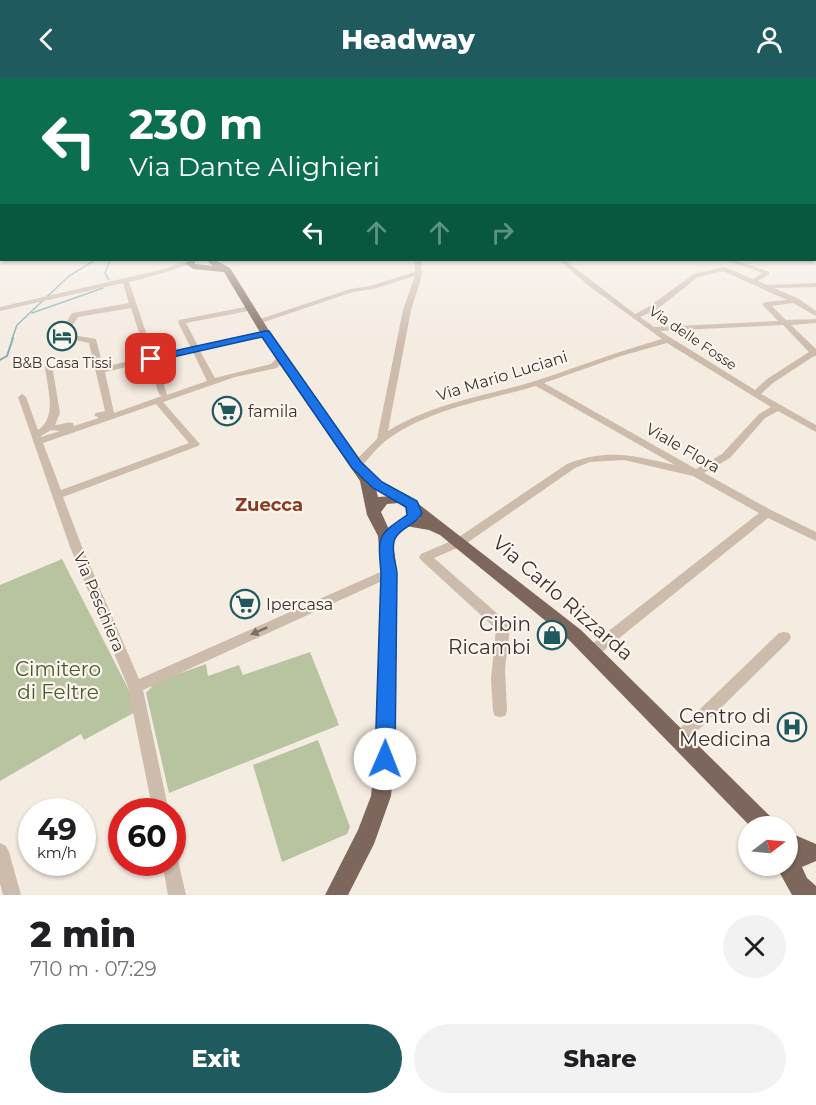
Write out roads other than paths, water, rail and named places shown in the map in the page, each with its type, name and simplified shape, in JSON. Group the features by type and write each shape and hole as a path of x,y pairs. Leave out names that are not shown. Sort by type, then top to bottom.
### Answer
{"main road":[{"path":"228,271 265,334 272,365 291,373 370,486 376,515 386,544 389,573 385,759 381,796 366,836 336,895"},
{"name":"Via Carlo Rizzarda","path":"357,465 378,485 411,505 456,539 575,635 679,739 752,816"},
{"path":"376,515 378,503 389,498 411,505 412,518 390,534 386,544"},
{"path":"376,515 387,524 403,523"},
{"name":"Via Carlo Rizzarda","path":"403,523 432,525 456,539"},
{"path":"798,848 812,854"},
{"path":"796,882 792,861 796,856 812,854"}],"street":[{"path":"0,309 165,271"},
{"name":"Via delle Fosse","path":"575,271 603,295 668,340 755,395 816,429"},
{"path":"636,316 652,308 696,275 708,271"},
{"path":"731,271 796,301 816,314"},
{"path":"754,281 767,273 762,271"},
{"path":"258,321 352,290 371,288 420,272"},
{"path":"382,440 407,310 420,272"},
{"path":"59,495 195,444 160,397 151,359 125,280"},
{"path":"764,285 816,285"},
{"path":"755,395 770,381 815,353 766,304 796,301"},
{"path":"50,426 61,428 110,412 93,341 62,335 75,315 133,305"},
{"path":"212,382 183,321 250,308"},
{"path":"190,314 215,315"},
{"path":"653,329 816,321"},
{"path":"100,370 265,334"},
{"name":"Via Mario Luciani","path":"357,465 382,440 429,414 470,400 537,383 639,347 668,340"},
{"path":"35,436 272,365 291,373"},
{"path":"35,436 50,426 55,413 49,367"},
{"name":"Viale Flora","path":"537,383 767,513 816,537"},
{"name":"Via Peschiera","path":"22,397 76,547 135,687 158,798"},
{"path":"500,711 497,665 503,627 425,557 571,466 589,459 624,457 696,473 726,456 762,416 777,408"},
{"path":"592,652 767,513"},
{"path":"135,687 389,573"},
{"path":"679,739 784,637"},
{"path":"0,852 12,895"},
{"path":"174,876 177,895"}],"waterway":[{"path":"12,339 17,325 77,271"},
{"path":"106,271 109,280"},
{"path":"32,313 103,288"},
{"path":"0,360 7,356 13,338"}],"place":[{"name":"B&B Casa Tissi","path":"62,336"},
{"name":"famila","path":"227,411"},
{"name":"Ipercasa","path":"245,604"},
{"name":"Cibin Ricambi","path":"552,635"},
{"name":"Centro di Medicina","path":"792,727"}],"district":[{"name":"Zuecca","path":"269,505"}],"park label":[{"name":"Cimitero di Feltre","path":"58,680"}]}
